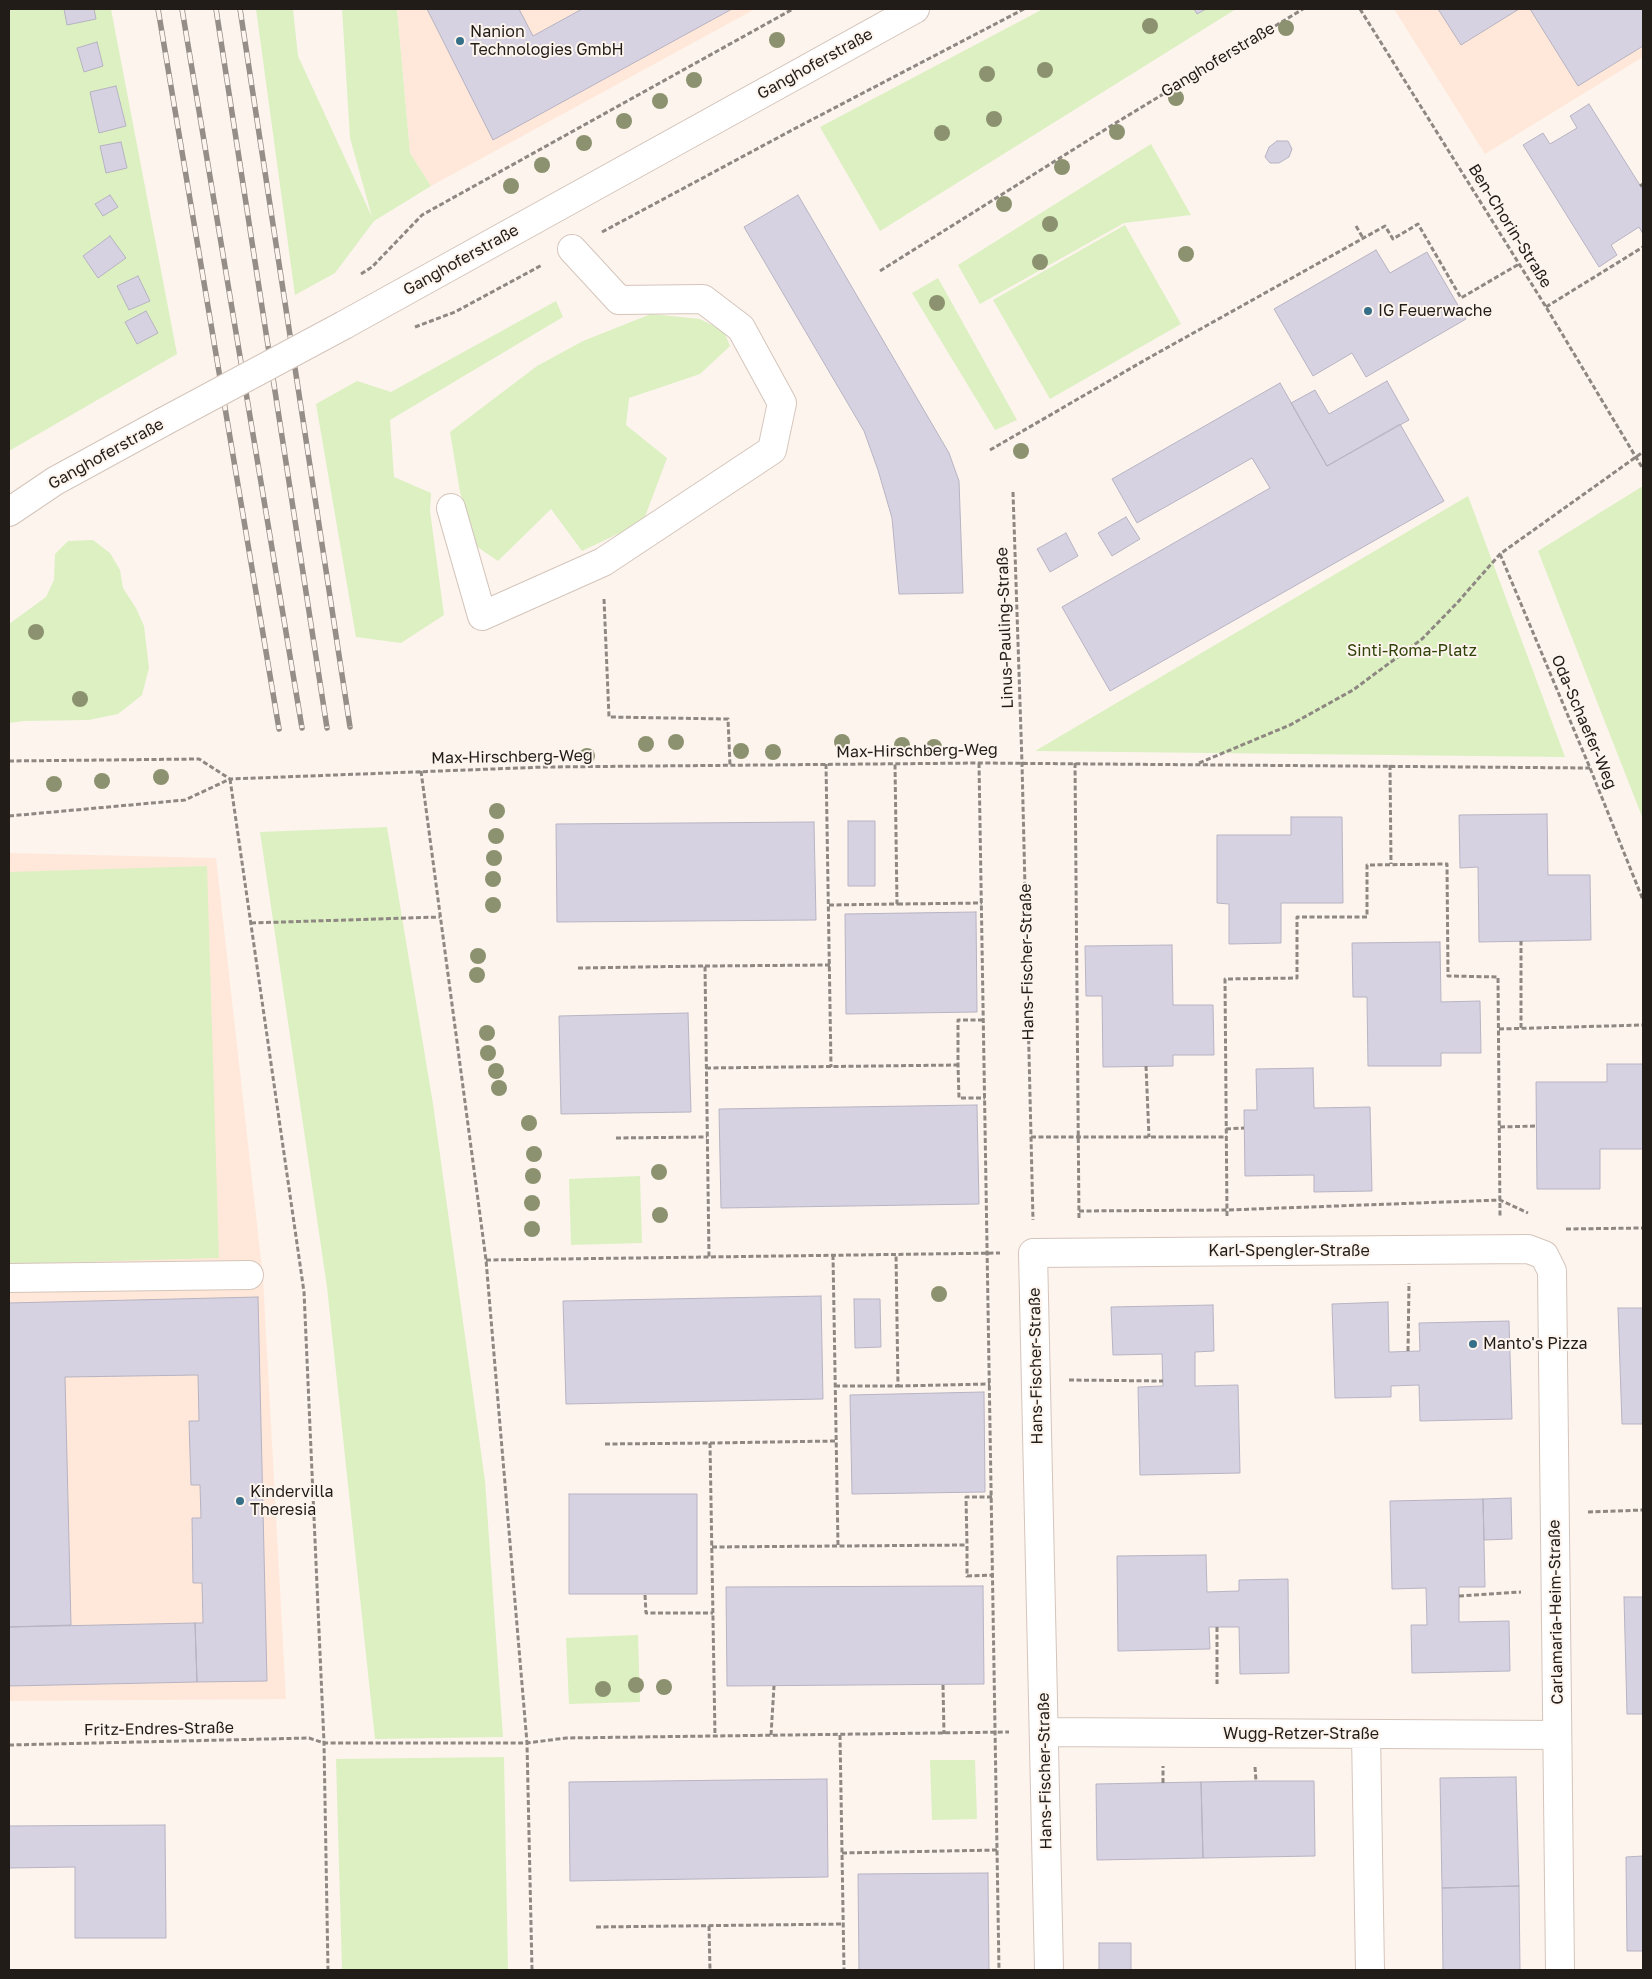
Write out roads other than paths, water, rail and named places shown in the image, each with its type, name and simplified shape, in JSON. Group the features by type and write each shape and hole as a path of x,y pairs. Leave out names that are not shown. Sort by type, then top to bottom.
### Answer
{"street":[{"name":"Ganghoferstraße","path":"9,512 54,481 344,325 915,9"},
{"path":"451,508 482,616 603,562 772,450 782,403 741,328 703,299 619,300 572,249"},
{"name":"Karl-Spengler-Straße","path":"1033,1253 1528,1249 1544,1255"},
{"name":"Hans-Fischer-Straße","path":"1033,1253 1049,1970"},
{"name":"Carlamaria-Heim-Straße","path":"1544,1255 1552,1271 1560,1970"},
{"path":"9,1278 249,1275"},
{"name":"Wugg-Retzer-Straße","path":"1044,1732 1557,1735"},
{"path":"1366,1734 1370,1970"}],"railway":[{"path":"158,9 279,729"},
{"path":"182,9 302,728"},
{"path":"216,9 327,728"},
{"path":"240,9 350,727"}],"place":[{"name":"Nanion Technologies GmbH","path":"460,41"},
{"name":"IG Feuerwache","path":"1368,311"},
{"name":"Manto's Pizza","path":"1473,1344"},
{"name":"Kindervilla Theresia","path":"240,1501"}],"park label":[{"name":"Sinti-Roma-Platz","path":"1412,651"}]}
